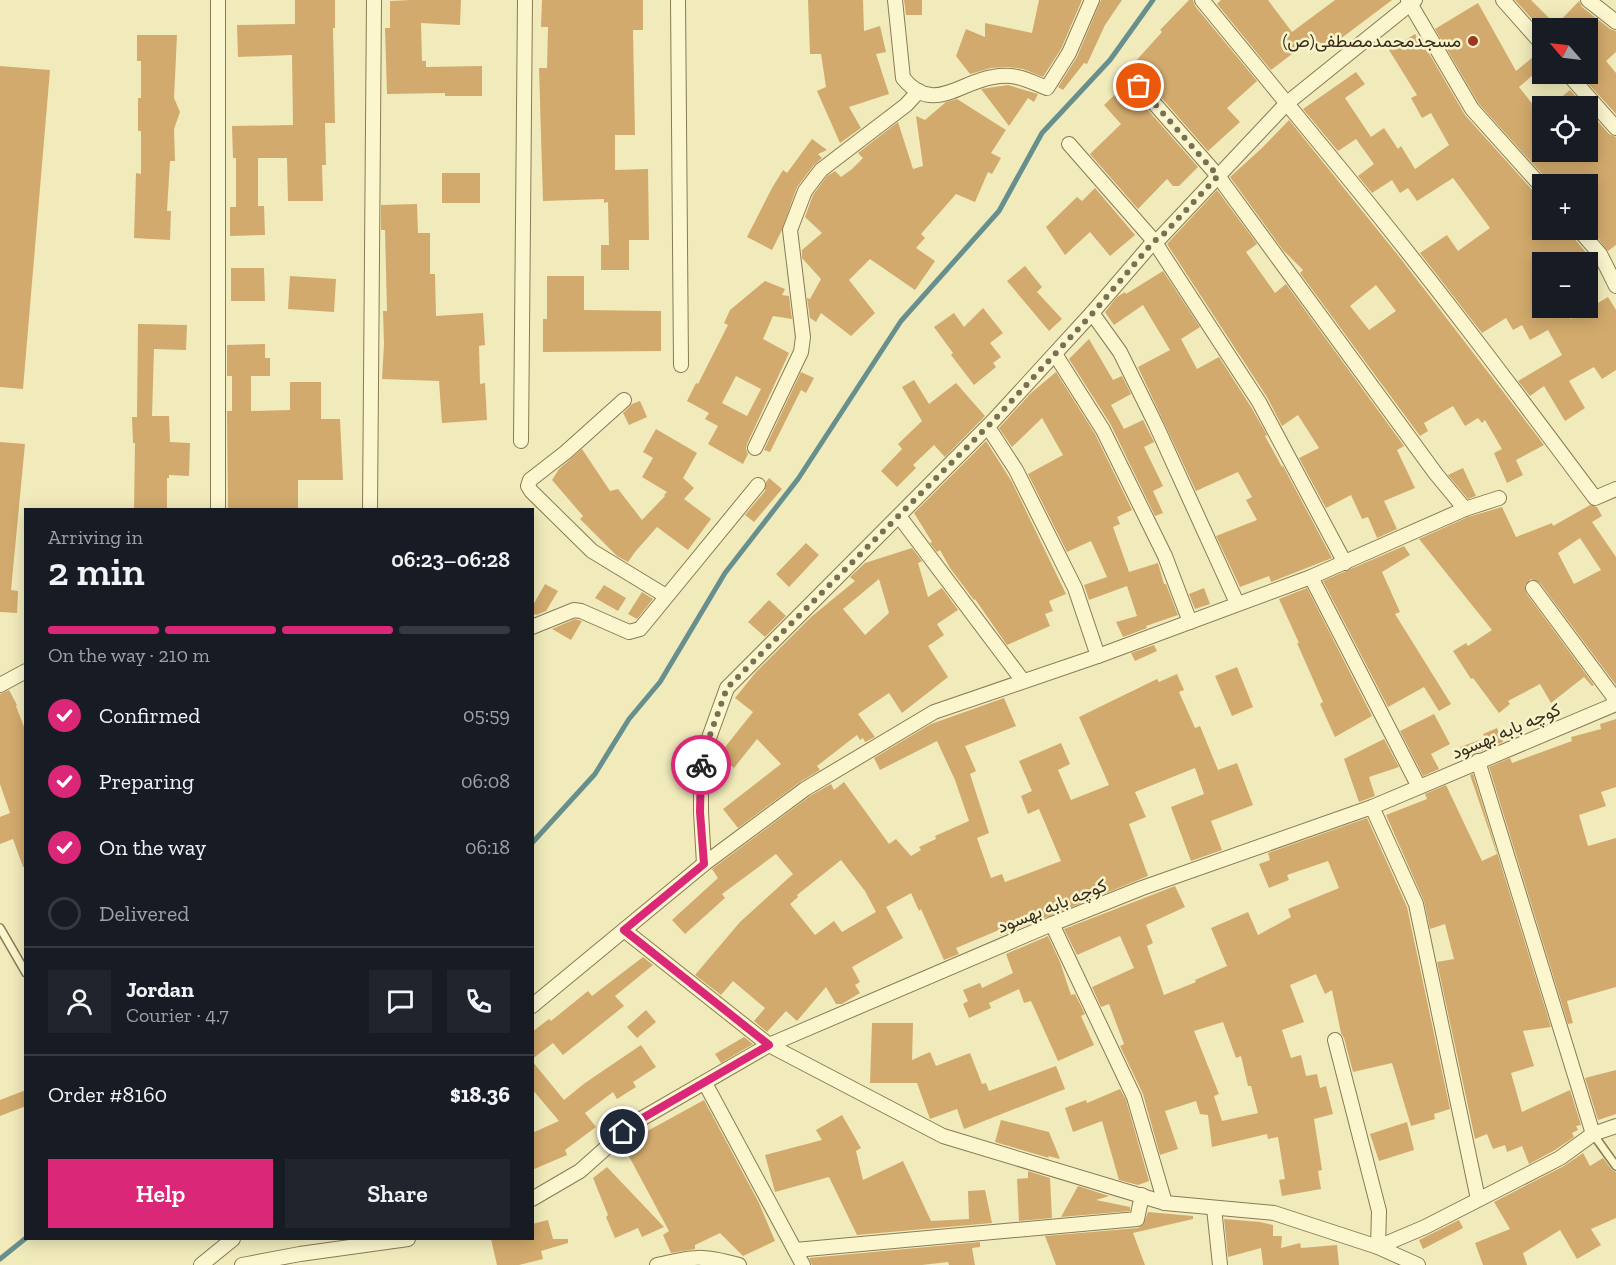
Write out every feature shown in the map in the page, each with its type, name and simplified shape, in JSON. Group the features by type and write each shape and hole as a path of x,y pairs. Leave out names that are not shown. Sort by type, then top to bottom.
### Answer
{"street":[{"path":"218,0 218,508"},
{"path":"370,508 374,0"},
{"path":"521,441 525,0"},
{"path":"678,0 681,365"},
{"path":"895,0 903,78 911,87 919,91 941,96 992,77 1023,76 1047,88 1069,53 1092,0"},
{"path":"1202,0 1344,172 1500,369 1595,498 1616,489"},
{"path":"1503,0 1532,33"},
{"path":"1588,0 1616,22"},
{"path":"704,864 700,812 701,760 727,688 988,426 1092,314 1154,241 1160,238 1286,104 1411,1 1472,109 1532,176"},
{"path":"1577,84 1616,128"},
{"path":"1139,86 1218,176 1464,509"},
{"path":"754,448 801,352 803,337 790,230 805,191 821,170 906,105 919,91"},
{"path":"1069,144 1154,241 1259,402 1345,563"},
{"path":"1588,240 1600,254 1616,286"},
{"path":"1092,314 1120,352 1238,603"},
{"path":"1054,354 1103,430 1165,556 1190,622"},
{"path":"624,400 566,452 530,480 528,486 592,551 666,596"},
{"path":"988,426 1016,470 1075,588 1098,656"},
{"path":"534,626 574,610 628,632 634,632 645,625 666,596 758,485"},
{"path":"534,1004 704,864 805,789 934,712 1098,656 1311,577 1464,509 1499,498"},
{"path":"899,516 1023,681"},
{"path":"1311,577 1419,787"},
{"path":"1533,588 1616,702"},
{"path":"0,685 24,677"},
{"name":"کوچه بابه بهسود","path":"534,1198 580,1171 634,1123 769,1045 1052,924 1142,888 1371,807 1616,702"},
{"path":"1478,761 1593,1134"},
{"path":"1371,807 1416,904 1479,1199"},
{"path":"1052,924 1134,1097 1165,1203"},
{"path":"624,930 769,1045 943,1136 1165,1203 1274,1213 1378,1247 1418,1265"},
{"path":"1335,1040 1378,1211 1378,1247"},
{"path":"705,1083 803,1265"},
{"path":"1378,1247 1425,1227 1560,1158 1593,1134 1616,1126"},
{"path":"795,1250 1137,1219 1142,1195"},
{"path":"1214,1208 1220,1265"},
{"path":"201,1265 231,1240"},
{"path":"252,1264 300,1254 401,1240"},
{"path":"657,1265 693,1256 713,1258 738,1265"}],"lane":[{"path":"0,928 24,970"},
{"path":"1593,1134 1616,1166"}],"building":[{"path":"295,0 335,0 335,28 333,28 335,123 325,123 326,165 322,165 323,201 288,201 287,158 258,158 258,206 264,206 265,235 230,236 230,207 236,207 236,158 233,158 232,126 293,125 292,55 238,57 237,25 295,24"},
{"path":"461,0 460,25 421,23 422,61 426,61 426,67 482,66 482,96 445,96 445,93 387,94 385,28 390,28 390,1"},
{"path":"542,0 643,0 643,30 633,30 635,135 615,135 615,170 648,169 649,240 629,240 629,270 601,270 601,245 609,245 608,202 604,203 604,199 543,201 539,68 547,68 548,27 541,27"},
{"path":"808,0 863,0 864,31 880,26 886,52 876,54 889,94 849,107 861,128 840,143 817,91 826,87 821,54 810,54"},
{"path":"904,0 922,0 922,15 906,15"},
{"path":"1039,0 1082,0 1061,49 1043,77 1023,69 1008,67 991,68 970,74 956,56 966,29 985,37 985,23 1032,33"},
{"path":"1101,0 1122,0 1105,25 1087,64 1084,63 1063,90 1058,87 1077,57"},
{"path":"1189,0 1193,0 1195,6 1257,81 1227,108 1240,122 1208,151 1146,80 1138,77 1133,80 1130,87 1132,92 1198,167 1179,186 1173,186 1167,179 1138,209 1090,154 1121,124 1104,105 1141,70 1134,63 1162,32 1160,30"},
{"path":"1221,0 1268,0 1292,32 1335,0 1392,0 1323,52 1313,38 1271,70 1217,4"},
{"path":"1515,0 1531,0 1549,18 1532,19"},
{"path":"1579,1 1582,7 1596,18 1563,18"},
{"path":"1478,3 1516,71 1532,58 1532,76 1519,87 1532,103 1532,162 1598,162 1598,122 1609,134 1616,137 1616,245 1608,251 1598,239 1598,174 1542,174 1479,104 1435,29"},
{"path":"1598,20 1616,31 1616,52 1606,61 1616,73 1616,114 1589,84 1598,84"},
{"path":"1415,34 1418,39 1420,38 1465,115 1532,190 1532,240 1575,240 1586,252 1532,252 1532,318 1598,318 1598,303 1608,297 1616,310 1616,370 1602,379 1594,367 1569,381 1585,408 1565,421 1544,386 1530,396 1518,381 1562,355 1548,330 1530,340 1522,325 1513,330 1506,318 1482,333 1420,253 1447,235 1458,251 1490,228 1453,178 1417,201 1408,188 1400,193 1392,180 1372,193 1358,176 1374,164 1356,139 1338,151 1303,109 1356,72 1365,84 1345,98 1371,137 1384,128 1398,149 1401,146 1415,169 1449,145 1431,113 1422,118 1411,98 1417,95 1389,50"},
{"path":"137,35 177,35 174,98 180,112 174,129 175,161 170,161 167,211 171,211 170,240 134,238 136,173 141,174 138,98 141,98 141,61 137,61"},
{"path":"0,66 50,70 23,389 0,387"},
{"path":"1008,85 1038,94 1034,102 1028,98 1009,126 981,89"},
{"path":"1570,90 1576,96 1562,96"},
{"path":"957,99 1006,130 991,153 1001,158 992,174 988,172 975,202 956,194 921,234 925,238 916,248 935,261 915,290 870,259 849,280 875,313 851,336 821,313 816,322 810,318 807,298 810,299 821,279 802,258 802,250 822,233 805,217 813,195 827,176 835,171 841,177 852,169 863,158 858,153 898,122 913,169 923,166 916,116 925,120 946,102"},
{"path":"1289,120 1401,259 1544,445 1516,460 1523,475 1507,483 1494,453 1502,449 1485,420 1482,423 1478,418 1465,426 1453,406 1424,423 1428,431 1420,436 1300,273 1303,270 1283,250 1230,177","holes":["1376,285 1396,311 1369,330 1350,306"]},
{"path":"812,139 827,150 818,154 822,158 797,187 772,250 747,237 783,170 787,173"},
{"path":"442,173 480,173 480,203 442,203"},
{"path":"1095,188 1135,235 1110,256 1090,232 1065,255 1046,227 1077,197 1082,201"},
{"path":"1217,190 1257,244 1246,252 1275,293 1286,284 1404,446 1397,450 1415,488 1384,501 1397,529 1377,538 1368,517 1362,519 1351,495 1326,508 1299,458 1319,448 1298,415 1282,426 1267,397 1167,244"},
{"path":"417,204 418,233 430,233 430,274 435,274 436,316 483,313 485,345 479,346 480,384 485,383 487,420 442,423 439,381 382,379 383,311 387,311 385,230 381,230 381,205"},
{"path":"1025,266 1042,287 1037,292 1062,319 1049,331 1007,281"},
{"path":"231,268 264,268 265,301 231,301"},
{"path":"1163,271 1200,327 1181,339 1197,369 1219,357 1267,435 1265,436 1332,558 1271,582 1269,576 1240,587 1216,536 1257,520 1246,500 1252,497 1238,472 1196,491 1138,367 1170,350 1143,305 1114,325 1105,312 1117,297 1125,292 1126,294"},
{"path":"290,276 336,279 334,312 288,309"},
{"path":"547,276 584,276 584,310 661,311 661,351 543,352 543,319 547,319"},
{"path":"765,281 785,289 782,295 789,296 792,319 773,316 763,339 789,353 747,444 748,454 743,464 708,444 718,426 705,419 709,413 687,401 728,325 724,323 730,310","holes":["736,376 761,389 747,416 722,403"]},
{"path":"983,308 1003,333 990,343 1001,357 993,363 996,367 974,385 951,355 953,353 934,327 954,313 964,327"},
{"path":"138,324 187,325 186,350 154,349 152,416 169,416 170,442 190,443 189,476 169,475 167,478 167,508 134,508 135,443 133,443 132,417 137,417"},
{"path":"1089,339 1113,380 1122,376 1131,394 1111,405 1124,429 1143,420 1154,442 1144,447 1163,486 1153,491 1163,513 1155,516 1111,425 1069,359"},
{"path":"265,344 265,358 270,358 270,376 251,376 251,411 290,410 290,382 321,382 321,419 340,419 343,480 298,480 298,508 228,508 227,411 232,411 232,376 227,376 227,345"},
{"path":"801,372 814,378 806,393 801,390 770,452 764,450"},
{"path":"1056,372 1095,434 1132,510 1117,517 1120,524 1113,527 1129,572 1158,563 1164,584 1166,584 1178,615 1123,637 1116,622 1137,616 1127,586 1089,600 1084,585 1107,577 1091,541 1067,552 1028,474 1063,455 1042,418 1012,447 999,428 1031,393"},
{"path":"914,380 929,404 956,383 985,416 945,457 934,445 913,465 916,468 897,487 881,471 902,449 898,444 922,421 902,387"},
{"path":"640,401 647,417 629,425 623,413 632,404"},
{"path":"656,429 697,453 683,478 694,488 684,499 711,519 688,550 657,527 628,562 617,556 580,519 583,516 552,480 559,469 582,449 610,491 618,489 642,520 667,492 642,477 653,458 643,452"},
{"path":"986,441 1012,482 1066,594 1049,601 1053,611 1045,614 1050,626 1007,645 950,568 940,550 937,552 930,543 932,542 914,513"},
{"path":"0,442 25,444 11,590 18,591 17,613 0,612"},
{"path":"1463,468 1476,496 1468,499 1448,475"},
{"path":"769,478 782,489 754,522 745,515 765,491"},
{"path":"1590,505 1597,507 1602,516 1592,522 1616,557 1616,685 1540,583 1531,579 1525,585 1526,593 1594,685 1592,686 1584,677 1551,703 1540,684 1508,701 1510,704 1499,713 1473,678 1471,679 1453,651 1466,643 1468,646 1492,630 1419,539 1468,517 1502,507 1516,537 1552,523 1553,526","holes":["1580,538 1601,570 1574,584 1558,553"]},
{"path":"806,543 819,555 789,587 776,574"},
{"path":"1404,546 1410,555 1382,572 1400,612 1395,614 1451,704 1439,711 1424,687 1388,707 1323,581"},
{"path":"912,548 922,561 918,563 928,597 942,588 958,610 937,624 944,635 928,646 948,677 902,713 889,693 858,714 875,737 865,742 857,735 817,766 820,770 738,828 723,809 781,764 757,739 734,768 718,756 753,712 735,698 756,672 811,617 855,581 850,577 865,563","holes":["879,579 889,613 865,635 843,609"]},
{"path":"545,584 558,591 546,611 534,614 534,603"},
{"path":"604,585 626,598 618,611 595,598"},
{"path":"1204,588 1210,604 1195,609 1189,594"},
{"path":"1307,588 1372,716 1335,737 1320,704 1323,702 1279,599"},
{"path":"642,592 653,599 637,619 628,614"},
{"path":"769,600 786,616 765,637 748,622"},
{"path":"575,619 582,621 571,640 552,629"},
{"path":"1154,645 1157,651 1135,661 1131,653"},
{"path":"1237,667 1253,707 1232,716 1215,676"},
{"path":"1177,674 1184,690 1179,692 1195,728 1200,726 1218,770 1237,763 1253,805 1211,821 1222,850 1191,861 1171,807 1204,794 1195,768 1135,792 1146,817 1129,824 1148,876 1000,936 999,930 956,948 959,954 944,960 921,909 919,911 911,893 886,907 903,938 852,967 860,982 855,985 860,993 842,1004 836,1004 826,987 797,1021 786,1011 767,1032 754,1021 765,1008 733,981 721,995 695,975 740,922 793,874 776,854 722,894 725,898 685,934 672,920 718,878 712,869 810,796 831,784 834,790 844,782 889,844 896,839 911,856 921,850 919,847 936,839 935,836 969,821 955,780 937,741 880,770 874,758 931,724 1004,698 1016,726 965,746 976,771 970,774 989,833 977,838 991,878 1002,874 1005,882 1061,861 1039,809 1028,814 1021,796 1032,791 1019,761 1061,743 1070,764 1058,770 1071,800 1109,785 1079,717 1157,679 1159,682","holes":["841,860 865,891 876,912 842,932 834,921 815,935 790,904 798,897 797,895"]},
{"path":"9,690 24,727 24,867 13,839 0,844 0,817 10,813 0,784 0,694"},
{"path":"1434,714 1450,744 1431,754 1439,769 1423,776 1400,731"},
{"path":"1616,719 1616,787 1601,792 1606,806 1579,815 1588,846 1616,838 1616,987 1567,1001 1573,1023 1568,1024 1489,767 1510,758 1512,763 1572,741 1571,737 1601,729 1600,724"},
{"path":"1497,728 1503,742 1464,758 1460,747 1485,738 1483,734"},
{"path":"1384,739 1399,767 1369,777 1375,796 1359,802 1344,759"},
{"path":"1473,774 1551,1027 1523,1031 1534,1066 1511,1073 1522,1112 1570,1090 1581,1125 1576,1126 1578,1130 1572,1133 1574,1137 1529,1164 1522,1146 1507,1152 1505,1145 1493,1149 1487,1134 1475,1139 1437,962 1454,959 1445,924 1430,929 1424,901 1386,815 1427,799 1425,794 1446,785 1482,861 1497,854 1470,775"},
{"path":"1367,818 1407,907 1450,1109 1434,1114 1435,1119 1411,1126 1392,1063 1353,1072 1341,1033 1332,990 1325,994 1316,974 1290,985 1304,1022 1282,1030 1291,1058 1301,1055 1306,1076 1317,1074 1320,1088 1326,1086 1333,1114 1314,1119 1322,1170 1318,1171 1321,1189 1282,1196 1279,1180 1285,1179 1278,1137 1268,1139 1267,1134 1212,1147 1208,1115 1200,1114 1196,1101 1165,1111 1178,1149 1160,1155 1143,1094 1120,1046 1124,1044 1109,1004 1101,1007 1092,987 1134,968 1120,936 1077,955 1064,929 1175,886 1185,907 1146,925 1153,943 1147,946 1164,995 1227,966 1211,928 1248,912 1258,935 1291,917 1288,909 1339,888 1328,861 1287,875 1289,880 1269,888 1259,864 1270,860 1268,853","holes":["1223,1022 1236,1058 1241,1056 1248,1086 1251,1086 1258,1113 1222,1121 1214,1096 1219,1094 1194,1031"]},
{"path":"1048,936 1071,995 1075,994 1085,1014 1081,1016 1094,1045 1058,1061 1031,1001 1024,1003 1019,989 989,1003 991,1008 969,1018 963,1004 968,1001 963,990 980,983 982,988 1013,973 1006,954"},
{"path":"643,957 653,965 615,996 624,1006 563,1055 553,1043 534,1057 534,1030 549,1019 551,1021 588,991 592,996"},
{"path":"646,1010 656,1022 637,1038 627,1027"},
{"path":"872,1023 913,1023 912,1060 930,1052 936,1066 970,1053 982,1084 986,1083 989,1091 1056,1066 1065,1089 964,1129 957,1109 930,1119 917,1083 870,1083"},
{"path":"744,1037 753,1044 721,1063 715,1054"},
{"path":"641,1045 656,1067 633,1082 636,1087 617,1099 613,1092 585,1113 596,1127 565,1150 567,1155 534,1169 534,1132 559,1121 534,1091 534,1063 564,1100"},
{"path":"1616,1070 1616,1114 1598,1120 1585,1078"},
{"path":"1120,1089 1126,1100 1149,1181 1138,1185 1119,1180 1102,1121 1073,1132 1065,1108 1086,1100 1087,1103"},
{"path":"24,1091 24,1107 0,1116 0,1100"},
{"path":"704,1100 759,1203 775,1241 743,1256 720,1233 695,1245 695,1249 671,1253 663,1235 669,1231 625,1149 634,1144 631,1140"},
{"path":"842,1115 861,1148 856,1151 863,1180 903,1161 931,1221 969,1219 968,1191 985,1190 992,1223 857,1235 829,1177 775,1192 765,1155 822,1140 816,1130"},
{"path":"1001,1120 1049,1132 1060,1159 1048,1156 1049,1158 995,1142"},
{"path":"1407,1122 1414,1150 1379,1161 1370,1134"},
{"path":"1583,1153 1590,1166 1603,1158 1616,1172 1616,1218 1591,1229 1601,1245 1577,1259 1560,1230 1523,1253 1527,1265 1483,1265 1475,1243 1510,1229 1494,1202 1564,1166"},
{"path":"607,1167 664,1227 642,1237 638,1228 615,1238 593,1178"},
{"path":"1028,1171 1050,1178 1052,1218 1019,1221 1017,1179 1028,1178"},
{"path":"1078,1186 1109,1196 1096,1200 1130,1207 1130,1211 1061,1217"},
{"path":"1148,1212 1193,1216 1193,1219 1133,1233 1145,1265 1056,1265 1045,1236 1138,1228 1143,1225"},
{"path":"1224,1219 1273,1225 1273,1236 1282,1236 1281,1248 1300,1243 1301,1248 1337,1245 1339,1265 1263,1265 1261,1248 1228,1257"},
{"path":"548,1220 553,1239 568,1239 568,1243 541,1251 543,1259 519,1265 497,1265 491,1240 534,1240 534,1224"},
{"path":"1459,1220 1463,1228 1423,1249 1419,1240"},
{"path":"980,1242 980,1247 972,1248 975,1265 949,1265 948,1262 922,1265 812,1265 809,1258"}],"waterway":[{"path":"534,841 595,774 629,719 660,682 725,573 798,479 901,321 999,211 1042,133 1110,60 1153,0"},
{"path":"0,1259 24,1240"}],"way so far":[{"path":"701,765 727,688 994,420 1092,314 1154,241 1160,238 1218,176 1139,86"}],"place":[{"name":"مسجدمحمدمصطفی(ص)","path":"1473,41"}],"route":[{"path":"623,1132 634,1123 769,1045 624,930 704,864 700,812 701,765"}]}
